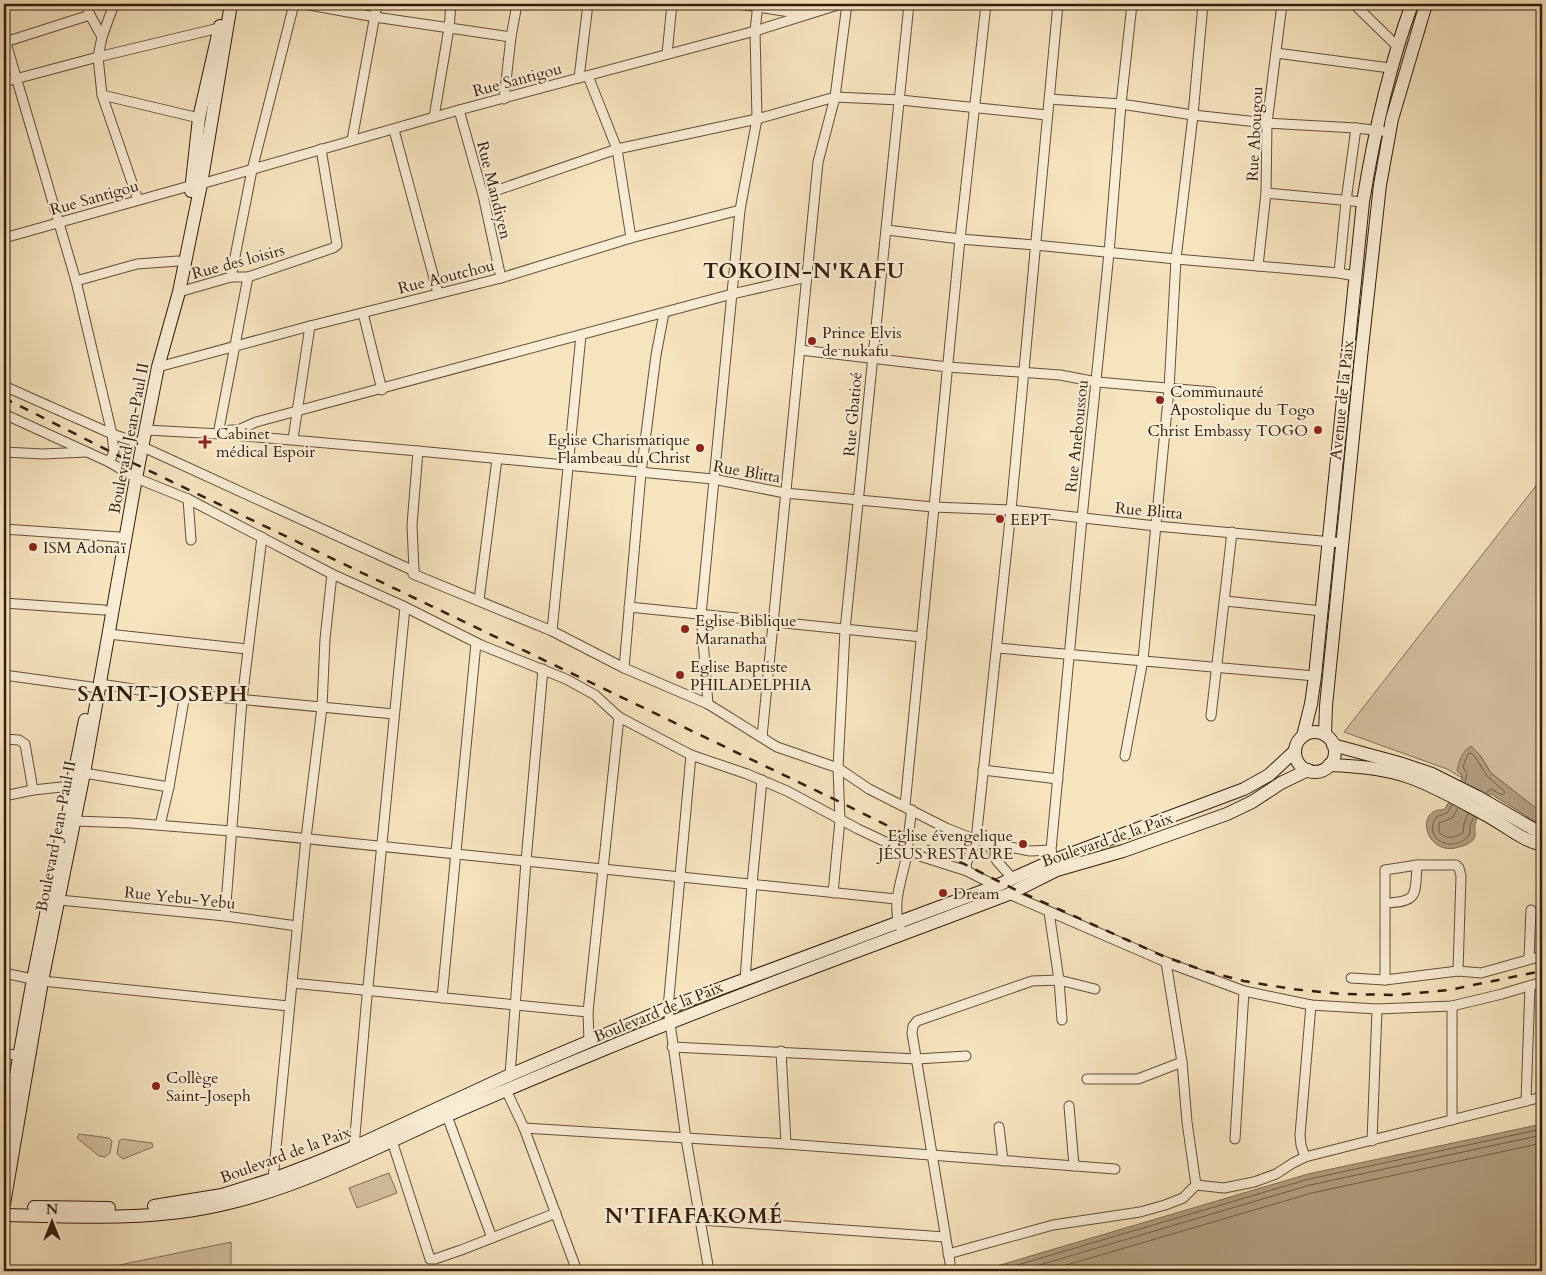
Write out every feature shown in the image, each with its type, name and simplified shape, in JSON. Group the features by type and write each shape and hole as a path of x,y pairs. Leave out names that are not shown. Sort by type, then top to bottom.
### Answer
{"main road":[{"name":"Boulevard Jean-Paul II","path":"142,440 150,375 197,184 199,118 224,4"},
{"name":"Boulevard Jean-Paul II","path":"4,1142 19,1056 59,900 84,773 104,610 158,367 179,292 231,4"},
{"path":"1303,736 1311,704 1322,611 1336,542 1355,276 1363,202 1390,68 1412,4"},
{"name":"Avenue de la Paix","path":"1325,735 1336,542 1376,216 1390,132 1426,4"},
{"name":"Boulevard Jean-Paul II","path":"5,1210 38,980 72,786 108,634 133,477"},
{"path":"1330,765 1334,756 1333,745 1325,735 1316,732 1303,736 1298,741 1295,751 1297,761 1308,770 1317,771 1330,765 1429,779"},
{"path":"1333,745 1399,763 1429,779 1478,797 1535,835 1542,845"},
{"name":"Boulevard de la Paix","path":"5,1210 160,1206 222,1195 392,1141 506,1090 669,1022 1005,886 1054,860 1256,784 1280,766 1295,751"},
{"name":"Boulevard de la Paix","path":"1054,860 1162,838 1227,814 1308,770"},
{"path":"1156,822 1162,838"},
{"name":"Boulevard de la Paix","path":"5,1210 94,1217 150,1215 226,1204 316,1176 356,1152 510,1075 589,1041 668,1008 745,980 900,928"}],"street":[{"path":"86,4 90,16 102,37"},
{"path":"114,4 102,37 98,57 102,95 138,200"},
{"path":"231,277 252,170 294,4"},
{"path":"304,4 375,17 511,37"},
{"path":"352,140 377,4"},
{"path":"434,118 452,4"},
{"path":"504,99 517,4"},
{"path":"588,4 583,77 618,149 631,238"},
{"path":"667,54 672,4"},
{"path":"739,4 758,5 806,14"},
{"name":"Rue Santigou","path":"4,238 252,170 459,110 755,31 841,4"},
{"path":"762,737 818,162 835,97 847,4"},
{"name":"Rue Gbatioé","path":"833,893 840,820 838,768 846,630 909,4"},
{"path":"900,928 896,898 907,852 908,808 933,507 986,4"},
{"path":"967,871 966,864 976,840 984,770 1011,510 1034,244 1058,4"},
{"name":"Rue Aneboussou","path":"1054,860 1058,779 1082,518 1110,253 1121,104 1132,4"},
{"path":"1125,756 1143,660 1169,389 1176,259 1193,115 1203,4"},
{"name":"Rue Abougou","path":"1258,266 1266,194 1267,123 1282,4"},
{"path":"1354,4 1397,46"},
{"path":"708,704 701,615 740,210 757,119 755,31 758,5"},
{"path":"90,16 4,39 76,281 112,434 114,452 109,462"},
{"path":"4,82 219,28"},
{"path":"1276,54 1390,68"},
{"path":"102,95 199,118"},
{"path":"483,195 618,149 757,119 835,97 900,100 1047,115"},
{"path":"1049,99 1121,104 1193,115 1267,123 1356,128 1390,132"},
{"name":"Rue Mandiyen","path":"459,110 483,195 501,278"},
{"path":"1339,272 1356,128"},
{"path":"394,130 438,293"},
{"name":"Rue des loisirs","path":"179,292 231,277 248,277 337,245 321,149"},
{"path":"1266,194 1363,202"},
{"name":"Rue Aoutchou","path":"158,367 310,326 501,278 631,238 740,210"},
{"path":"887,230 1110,253 1339,272 1355,276"},
{"path":"76,281 137,264 178,261"},
{"path":"248,277 220,431 238,430 256,422 382,390 732,294 807,277"},
{"path":"363,313 382,390"},
{"path":"624,668 641,473 656,355 664,313"},
{"path":"293,439 310,326"},
{"path":"552,631 581,335"},
{"path":"800,350 948,367 1060,375 1096,382 1213,392"},
{"path":"4,386 112,434 142,440 414,571 414,574 552,631 624,668 708,704 777,747 838,768 870,789 946,828 976,840 1030,851 1054,860"},
{"path":"4,414 109,462 133,477 188,499 332,574 405,607 476,643 543,669 588,691 619,717 691,755 762,780 907,852 967,871 1005,886 1049,912 1166,962 1244,991 1311,1005 1377,1009 1452,1006 1542,982"},
{"name":"Rue Blitta","path":"142,440 220,431 714,479 785,493 933,507 1011,510 1156,526 1336,542"},
{"path":"414,571 412,525 418,451"},
{"path":"4,452 42,454 87,452"},
{"path":"479,600 496,459"},
{"path":"188,499 191,540"},
{"path":"4,529 119,537"},
{"path":"1212,716 1232,532"},
{"path":"225,916 242,700 262,537"},
{"path":"273,1179 306,838 322,707 325,639 332,574"},
{"path":"1225,601 1322,611"},
{"path":"4,603 104,610"},
{"path":"356,1152 367,991 405,607"},
{"path":"629,607 922,637"},
{"path":"108,634 248,649"},
{"path":"442,998 476,643"},
{"path":"996,648 1315,676"},
{"path":"510,1075 514,1006 543,669"},
{"path":"4,675 153,692 394,714"},
{"path":"160,825 169,786 185,694"},
{"path":"589,1041 588,1012 619,717"},
{"path":"4,739 19,740 25,744 33,790"},
{"path":"691,755 668,1008 686,1139 709,1271"},
{"path":"984,770 1058,779"},
{"path":"84,773 169,786"},
{"path":"745,980 762,780"},
{"path":"4,796 33,790 72,786"},
{"path":"74,821 160,825 306,838 896,898"},
{"path":"988,843 997,861 1005,886"},
{"path":"1386,903 1402,902 1414,895 1417,865"},
{"path":"1385,980 1385,870 1417,865 1456,865 1459,868 1461,876 1458,971"},
{"name":"Rue Yebu-Yebu","path":"59,900 225,916 297,926"},
{"path":"1529,959 1531,910"},
{"path":"1049,912 1059,980 1062,1020"},
{"path":"1351,978 1385,980 1458,971 1481,973 1542,956"},
{"path":"1166,962 1182,1062 1187,1122 1196,1185"},
{"path":"4,973 38,980 290,1006"},
{"path":"1095,989 1059,980 1042,980 1022,984 917,1021 912,1030 949,1258 1052,1225 1140,1212 1165,1205 1183,1198 1196,1185"},
{"path":"292,983 588,1012"},
{"path":"1526,1102 1530,986"},
{"path":"1235,1140 1244,991"},
{"path":"1305,1157 1300,1135 1311,1005"},
{"path":"1452,1006 1452,1120"},
{"path":"1372,1141 1377,1009"},
{"path":"672,1047 917,1059 966,1056"},
{"path":"781,1052 786,1144"},
{"path":"4,1054 19,1056"},
{"path":"1087,1079 1119,1080 1138,1078 1182,1062"},
{"path":"506,1090 524,1128 577,1271"},
{"path":"1196,1185 1224,1188 1254,1182 1276,1174 1305,1157 1542,1097"},
{"path":"1068,1106 1074,1166"},
{"path":"447,1116 492,1238"},
{"path":"998,1127 1003,1161"},
{"path":"524,1128 786,1144 1115,1169"},
{"path":"392,1141 430,1259 435,1259 556,1213"},
{"path":"701,1220 945,1237"}],"shaded area":[{"path":"1542,424 1542,813 1491,773 1480,755 1462,775 1462,778 1447,769 1344,732 1539,482 1538,439"},
{"path":"79,1134 109,1138 112,1141 110,1153 105,1157 99,1156 77,1138"},
{"path":"122,1139 152,1143 153,1147 123,1159 117,1154 119,1141"},
{"path":"389,1173 397,1193 357,1208 349,1188"},
{"path":"231,1242 231,1271 105,1271 105,1268"}],"water":[{"path":"1471,746 1480,755 1491,773 1542,813 1542,826 1491,794 1478,817 1473,840 1463,846 1449,849 1435,843 1427,830 1428,817 1434,811 1445,809 1462,778 1462,775 1457,771 1460,760 1465,751"},
{"path":"1542,1124 1542,1271 980,1271 1308,1174"}],"railway":[{"path":"4,398 133,463 840,802 1016,890 1163,956 1205,971 1244,981 1292,989 1341,994 1396,995 1449,990 1542,971"}],"place":[{"name":"Prince Elvis de nukafu","path":"812,341"},
{"name":"Communauté Apostolique du Togo","path":"1160,400"},
{"name":"Christ Embassy TOGO","path":"1318,430"},
{"name":"Cabinet médical Espoir","path":"205,442"},
{"name":"Eglise Charismatique Flambeau du Christ","path":"700,448"},
{"name":"EEPT","path":"1000,519"},
{"name":"ISM Adonaï","path":"33,547"},
{"name":"Eglise Biblique Maranatha","path":"685,629"},
{"name":"Eglise Baptiste PHILADELPHIA","path":"680,675"},
{"name":"Eglise évengelique JÉSUS RESTAURE","path":"1023,844"},
{"name":"Dream","path":"943,893"},
{"name":"Collège Saint-Joseph","path":"156,1086"}],"district":[{"name":"TOKOIN-N'KAFU","path":"804,271"},
{"name":"SAINT-JOSEPH","path":"163,694"},
{"name":"N'TIFAFAKOMÉ","path":"694,1216"}]}
